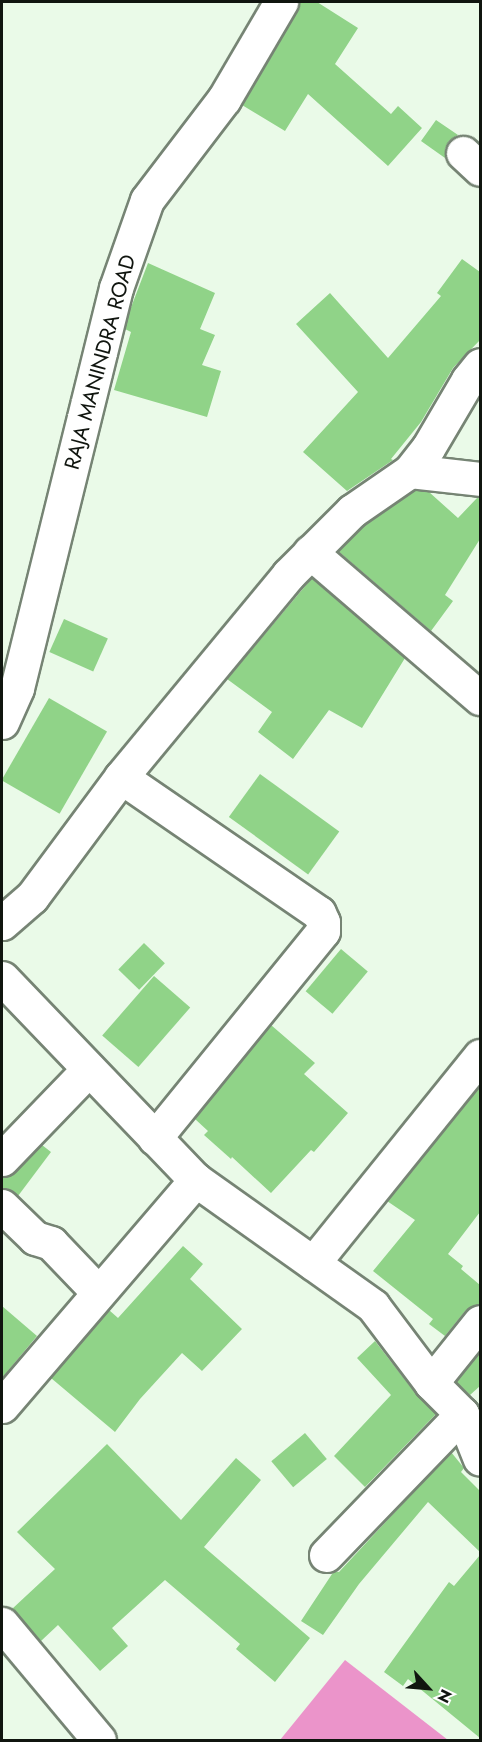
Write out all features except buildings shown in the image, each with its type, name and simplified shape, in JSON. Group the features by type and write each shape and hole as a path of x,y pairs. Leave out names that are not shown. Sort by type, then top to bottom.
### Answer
{"street":[{"name":"RAJA MANINDRA ROAD","path":"2,722 17,688 116,288 147,200 224,99 281,2"},
{"path":"2,924 32,897 121,777 288,575 352,511 410,471 428,448 468,380 480,365"},
{"path":"410,471 480,479"},
{"path":"310,552 480,698"},
{"path":"121,777 319,913 323,922 323,931 155,1138"},
{"path":"2,978 196,1180 373,1306 431,1383 462,1414 480,1459"},
{"path":"313,1263 480,1056"},
{"path":"2,1159 89,1069"},
{"path":"2,1406 196,1180"},
{"path":"2,1206 35,1238 51,1243 98,1292"},
{"path":"431,1383 480,1322"},
{"path":"326,1555 462,1414"},
{"path":"2,1624 99,1740"}],"shaded area":[{"path":"345,1660 448,1740 280,1740"}]}
